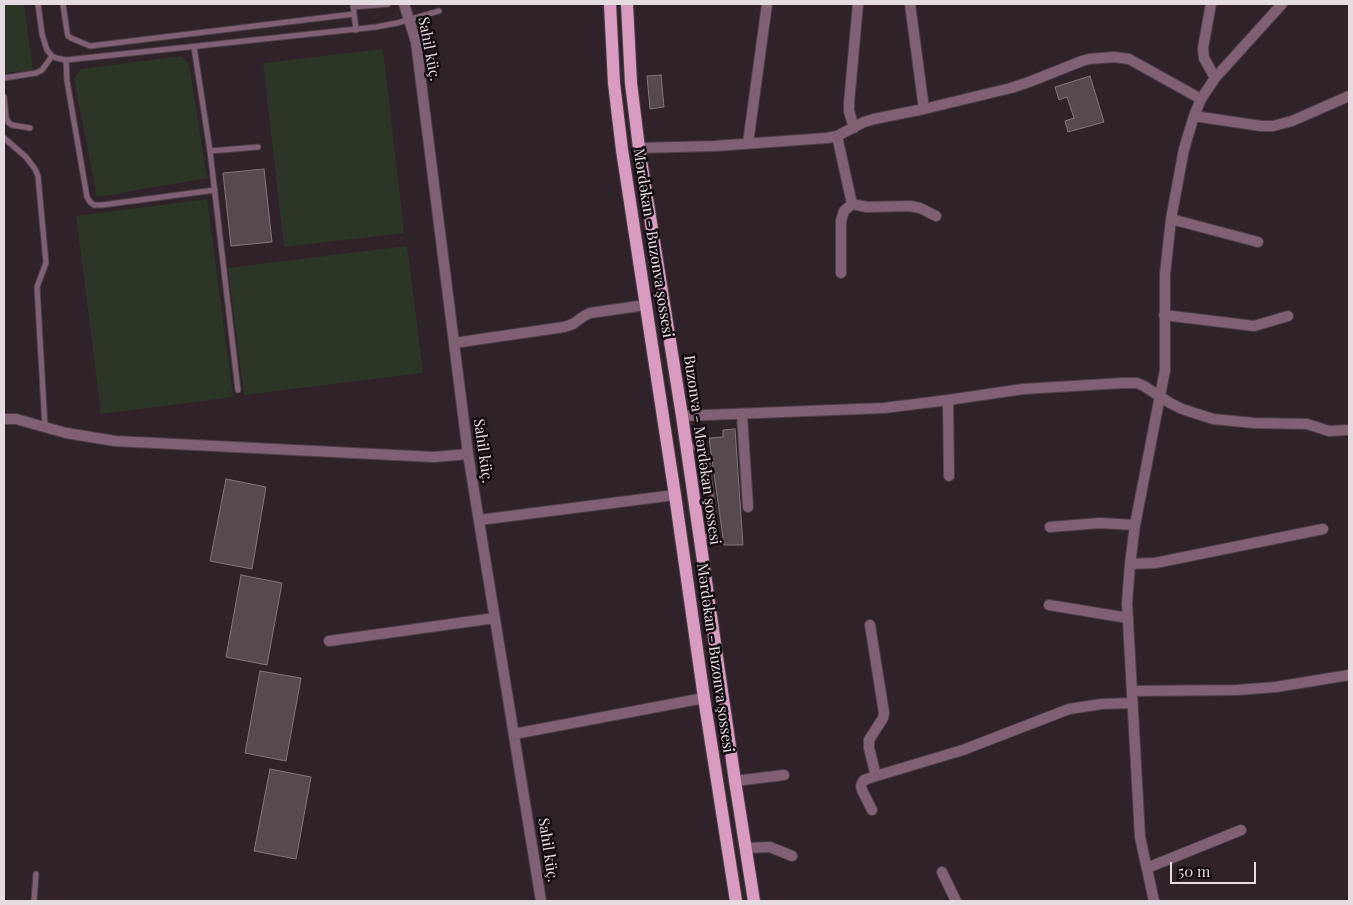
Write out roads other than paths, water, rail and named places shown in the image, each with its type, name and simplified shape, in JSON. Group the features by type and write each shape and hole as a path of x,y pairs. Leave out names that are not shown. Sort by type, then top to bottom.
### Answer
{"main road":[{"name":"Mərdəkan - Buzonva şossesi","path":"610,4 614,84 622,150 736,901"},
{"name":"Buzonva - Mərdəkan şossesi","path":"627,4 631,83 639,148 682,416 754,901"}],"street":[{"name":"Sahil küç.","path":"404,4 416,42 468,454 541,901"},
{"path":"748,143 767,4"},
{"path":"854,128 849,111 849,103 858,4"},
{"path":"910,4 924,110"},
{"path":"1212,4 1203,48 1204,58 1215,78"},
{"path":"1154,901 1140,837 1132,703 1128,587 1135,525 1160,397 1165,356 1165,274 1171,219 1184,149 1201,99 1215,78 1282,4"},
{"path":"639,148 715,146 827,138 837,136 874,119 924,110 1010,88 1089,59 1114,56 1129,59 1201,99"},
{"path":"1194,116 1261,126 1273,126 1292,121 1349,96"},
{"path":"837,136 852,204"},
{"path":"852,204 867,207 910,206 920,208 936,216"},
{"path":"841,273 841,221 844,211 852,204"},
{"path":"1171,219 1258,242"},
{"path":"454,343 564,327 590,314 646,305"},
{"path":"1164,315 1254,326 1288,316"},
{"path":"682,416 884,408 1023,389 1137,383 1182,409 1213,419 1254,423 1307,424 1329,431 1349,430"},
{"path":"948,400 949,476"},
{"path":"742,415 748,507"},
{"path":"4,419 16,419 74,435 115,441 434,457 468,454"},
{"path":"478,520 675,495"},
{"path":"1050,527 1100,523 1135,525"},
{"path":"1130,564 1155,563 1323,529"},
{"path":"1049,605 1128,618"},
{"path":"329,641 495,618"},
{"path":"870,625 884,713 870,740 869,748 876,776"},
{"path":"1132,691 1237,690 1276,687 1349,675"},
{"path":"514,734 704,698"},
{"path":"872,810 862,790 861,786 864,780 962,750 1069,710 1102,704 1132,703"},
{"path":"735,781 784,775"},
{"path":"1147,868 1241,830"},
{"path":"745,848 770,847 792,856"},
{"path":"942,872 956,901"}],"lane":[{"path":"38,4 43,39 47,50 52,56 66,60 356,30 410,20 439,11"},
{"path":"63,4 68,36 90,46 388,4"},
{"path":"354,8 356,30"},
{"path":"194,47 210,151 238,390"},
{"path":"4,78 36,74 42,70 52,56"},
{"path":"66,60 67,81 87,197 90,202 94,205 102,205 215,190"},
{"path":"4,97 8,122 12,125 30,128"},
{"path":"4,138 26,157 38,176 46,263 37,287 45,427"},
{"path":"210,151 258,147"},
{"path":"685,442 705,454 707,458 715,528 714,532 700,541"},
{"path":"34,901 36,874"}]}
